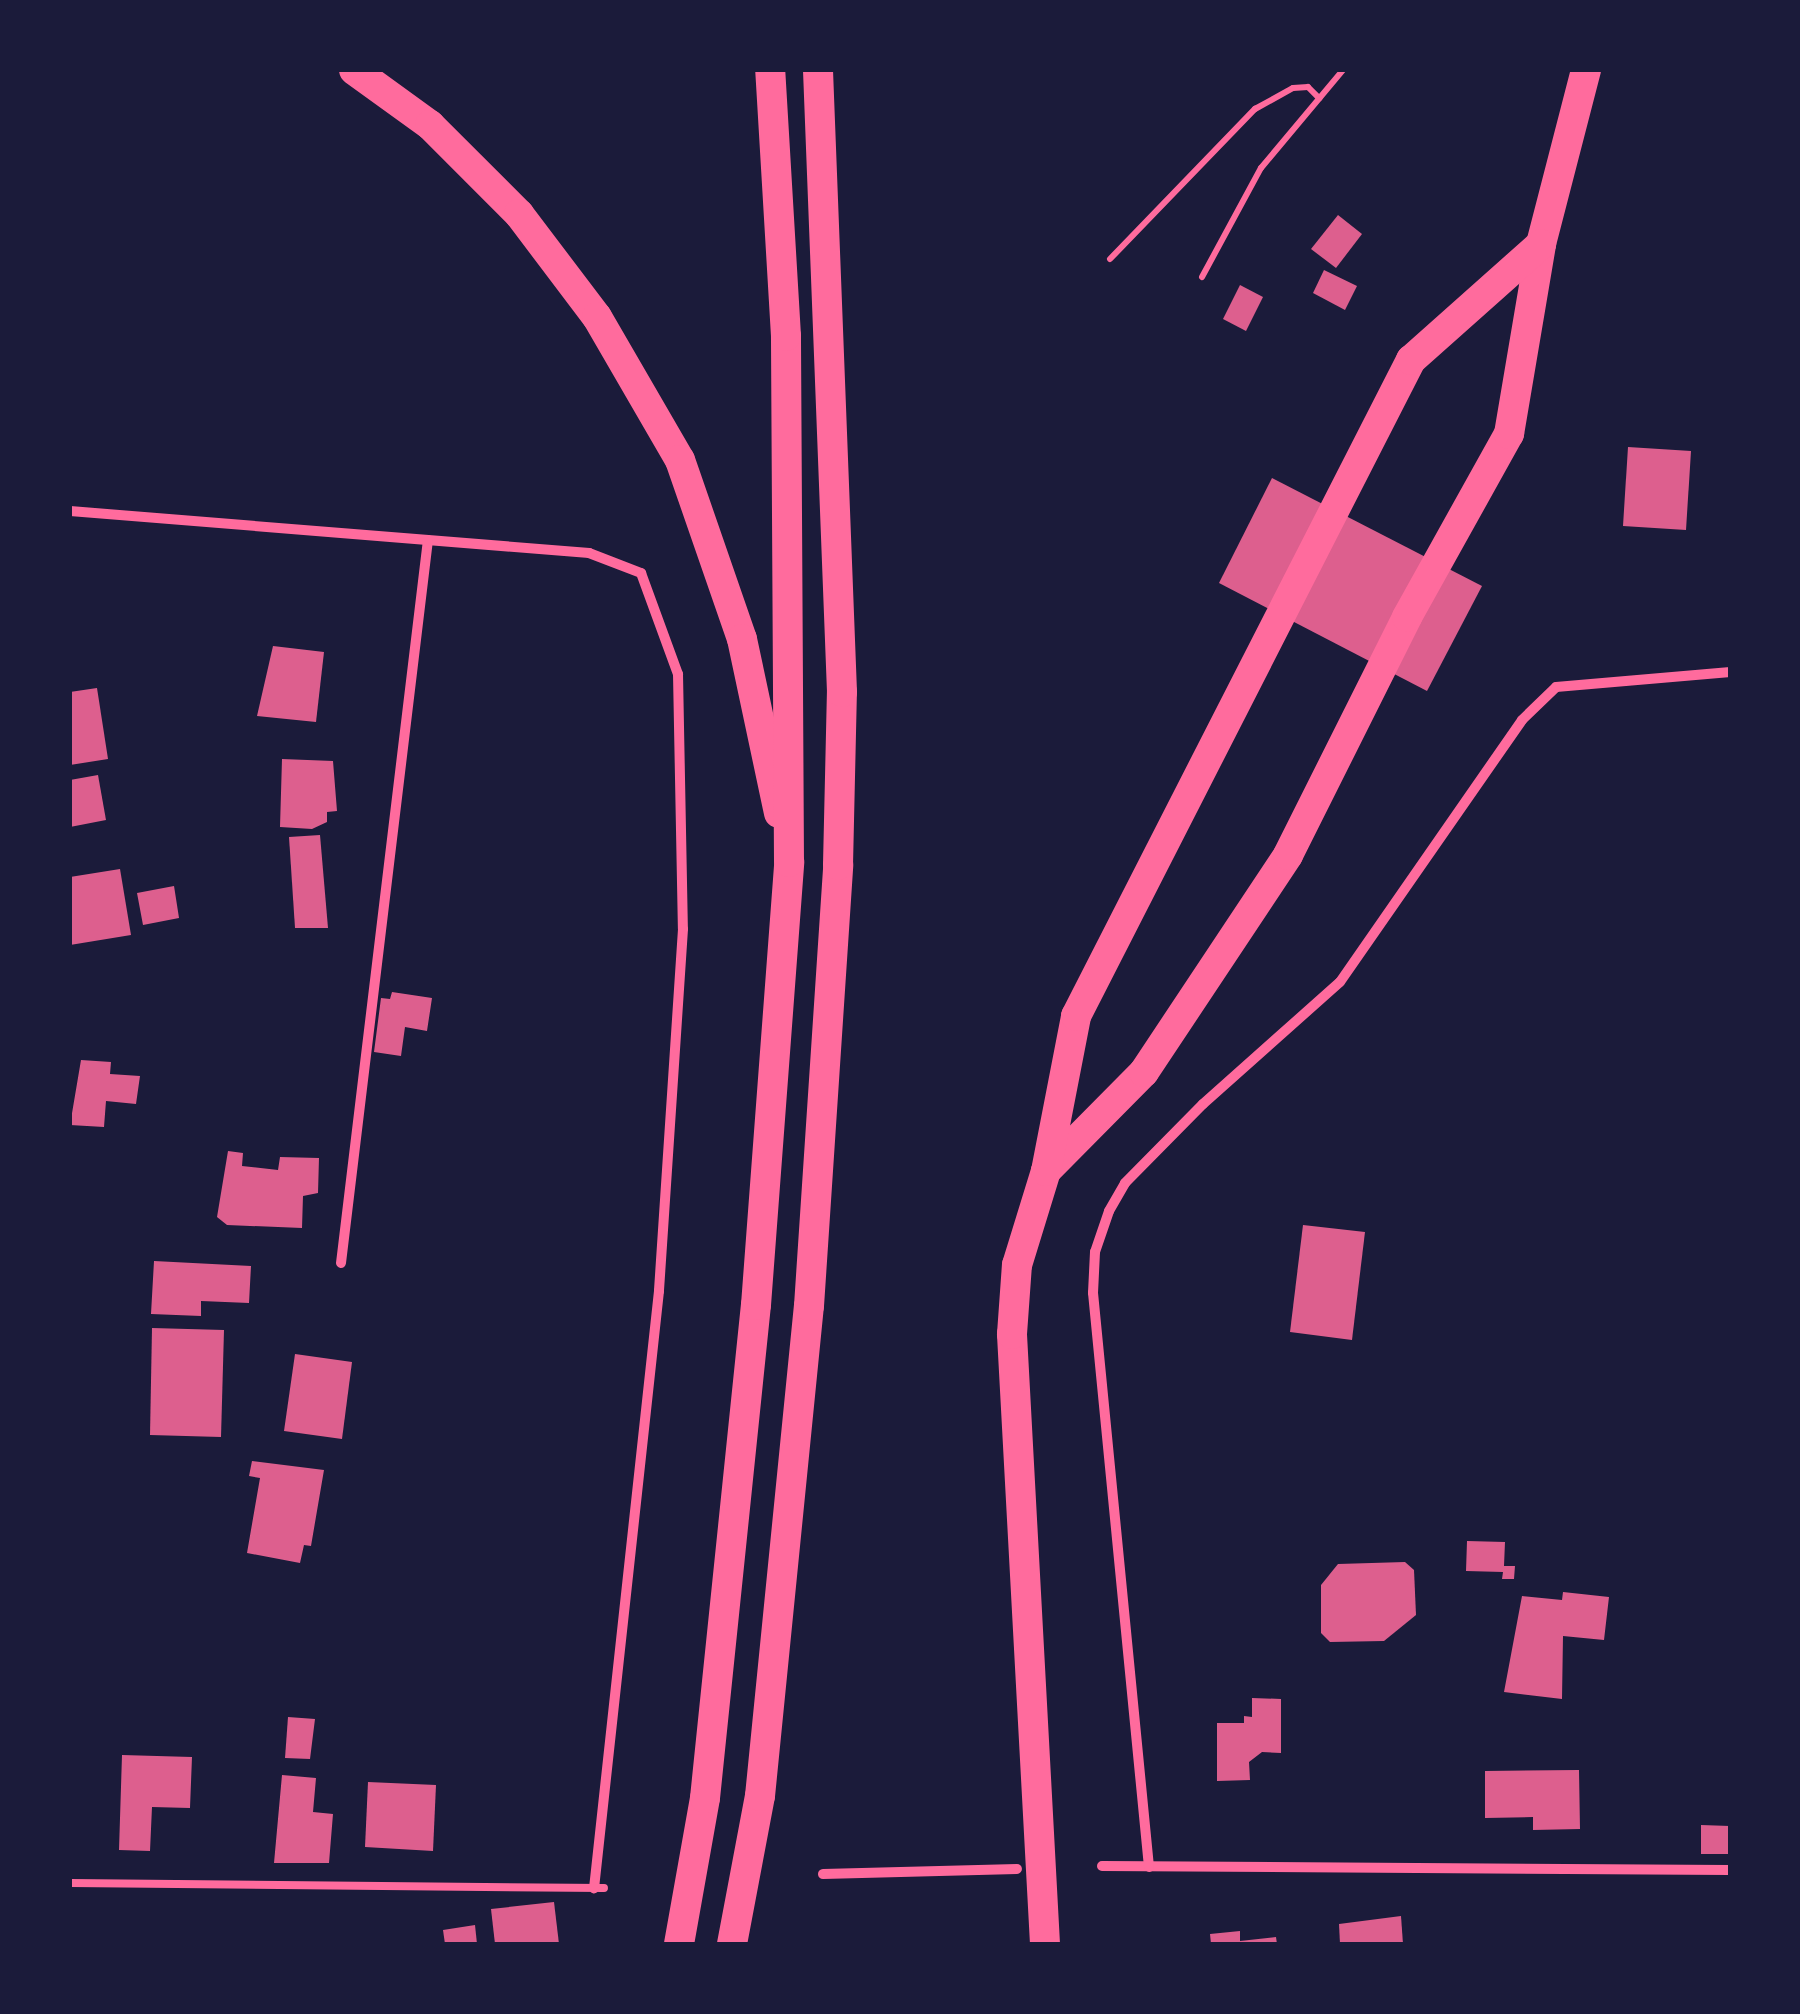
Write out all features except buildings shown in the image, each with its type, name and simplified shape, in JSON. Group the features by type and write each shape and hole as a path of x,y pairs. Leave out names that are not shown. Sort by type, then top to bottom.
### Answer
{"highway":[{"path":"354,70 430,125 519,214 598,316 680,460 742,639 789,862"},
{"path":"679,1944 705,1798 754,1325 789,862 793,689 786,336 770,70"},
{"path":"732,1944 760,1796 803,1364 838,865 842,692 818,70"},
{"path":"824,175 840,70"},
{"path":"1046,1171 1144,1072 1288,854 1407,617 1509,434 1541,244 1586,70"},
{"path":"1045,1944 1011,1382 1017,1264 1046,1171 1076,1016 1411,360 1541,244"}],"street":[{"path":"70,511 589,553 641,572 678,674 684,930 660,1272 599,1888"},
{"path":"341,1263 428,540"},
{"path":"1148,1866 1093,1294 1095,1252 1109,1211 1125,1182 1203,1104 1340,982 1522,720 1556,686 1730,672"},
{"path":"1102,1866 1730,1870"},
{"path":"822,1874 1017,1869"}],"lane":[{"path":"70,1883 599,1888"}],"path":[{"path":"1202,277 1261,168 1343,70"},
{"path":"1110,260 1255,109 1293,88 1308,87 1319,98"}]}
